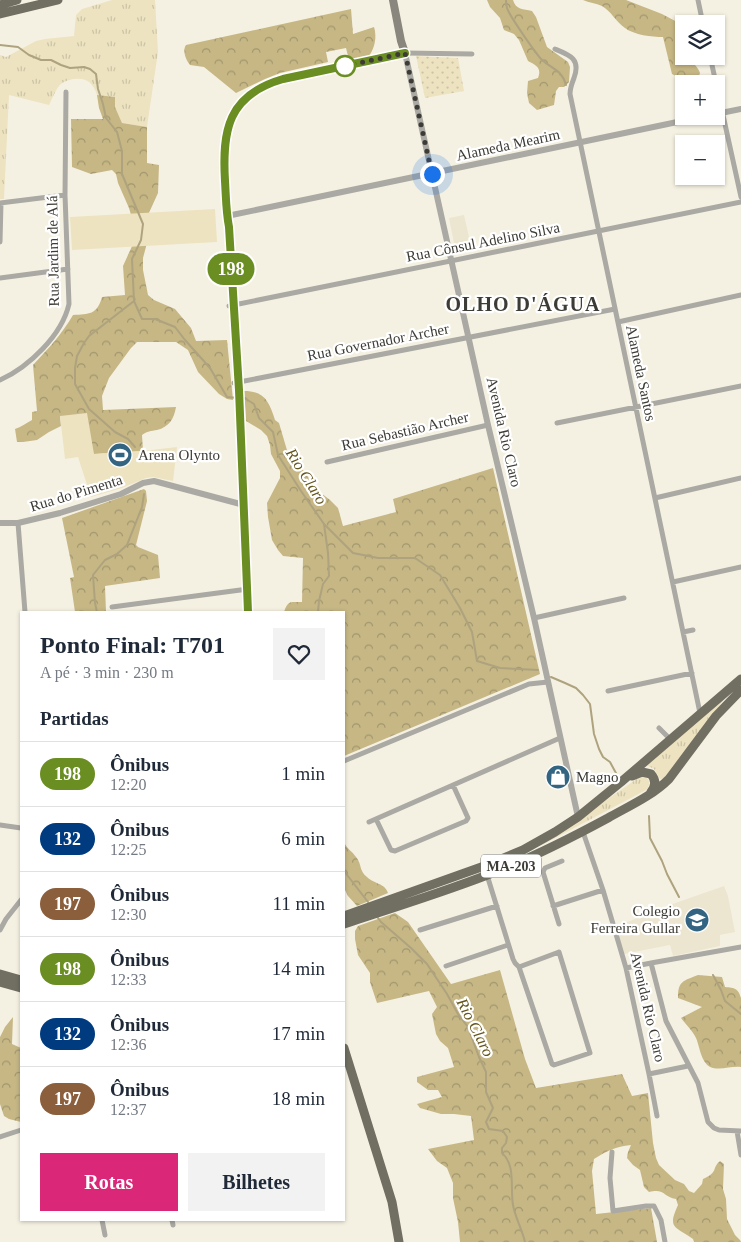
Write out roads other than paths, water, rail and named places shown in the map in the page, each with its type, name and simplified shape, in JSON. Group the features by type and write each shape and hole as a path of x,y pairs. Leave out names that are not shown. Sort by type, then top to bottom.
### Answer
{"main road":[{"path":"0,5 17,0"},
{"path":"0,14 58,0"},
{"name":"Avenida Rio Claro","path":"393,0 405,53"},
{"name":"Avenida Rio Claro","path":"397,0 405,40 405,53"},
{"path":"247,611 237,387 226,228 227,216 223,157 225,138 231,118 239,106 249,96 271,82 405,53"},
{"name":"MA-203","path":"345,915 503,859 544,839 578,817 621,782 741,678"},
{"name":"MA-203","path":"345,925 487,875 532,857 583,832 650,794 669,779 720,712 741,690"},
{"path":"621,782 640,772 650,773 654,777 655,784 654,790 650,794"},
{"path":"0,974 20,980"},
{"path":"0,982 20,988"},
{"path":"345,1051 392,1202 400,1242"},
{"path":"345,1070 386,1204 394,1242"}],"street":[{"path":"698,0 701,15"},
{"name":"Alameda Santos","path":"555,49 573,58 577,68 570,94 700,713"},
{"path":"405,53 472,54"},
{"name":"Avenida Rio Claro","path":"405,53 578,817"},
{"name":"Rua Jardim de Alá","path":"0,380 9,376 31,360 41,350 64,320 69,304 65,195 66,92"},
{"path":"725,112 741,109"},
{"name":"Alameda Mearim","path":"227,216 675,123"},
{"path":"723,125 741,197"},
{"path":"0,242 0,203 65,195"},
{"name":"Rua Cônsul Adelino Silva","path":"231,305 741,202"},
{"path":"0,278 68,269"},
{"path":"618,322 741,295"},
{"name":"Rua Governador Archer","path":"237,387 615,309"},
{"path":"557,423 741,386"},
{"name":"Rua Sebastião Archer","path":"327,462 488,425"},
{"path":"655,498 741,478"},
{"name":"Rua do Pimenta","path":"0,523 18,523 60,512 127,492 148,482 160,482 242,505"},
{"path":"18,523 25,611"},
{"path":"672,582 741,567"},
{"path":"112,607 246,589"},
{"path":"534,618 624,598"},
{"path":"683,632 694,630"},
{"path":"608,691 692,673"},
{"path":"345,761 529,684 548,682"},
{"path":"659,728 670,739"},
{"path":"369,822 560,738"},
{"path":"376,819 393,852 458,825 468,818 453,785"},
{"path":"0,825 20,828"},
{"name":"Avenida Rio Claro","path":"583,832 603,890 626,968 657,1116"},
{"path":"559,924 542,872 545,868 562,861"},
{"path":"487,875 508,945 515,963 519,967 552,1064 590,1053 559,952 519,967"},
{"path":"553,906 603,890"},
{"path":"0,930 20,901"},
{"path":"420,930 497,906"},
{"path":"446,966 508,945"},
{"path":"626,968 741,947"},
{"path":"651,963 666,1021 698,1083 708,1122 719,1130 739,1131 741,1155"},
{"name":"Avenida Rio Claro","path":"649,1074 688,1066"},
{"path":"0,1137 20,1130"},
{"path":"612,1152 610,1178 613,1211 654,1206 661,1220 665,1242"},
{"path":"102,1221 105,1235"}],"waterway":[{"path":"506,0 506,6 517,26 542,60 562,76 566,85"},
{"name":"Rio Claro","path":"0,45 18,47 29,55 41,60 51,60 70,68 84,67 96,74 106,118 117,132 122,151 122,174 143,224 141,240 132,259 134,301 142,319 155,319 175,327 210,368 227,397 238,398"},
{"name":"Rio Claro","path":"134,301 89,336 84,343 77,356 75,384 89,409 115,432 128,439 135,447"},
{"name":"Rio Claro","path":"243,398 254,404 259,418 273,432 278,455 324,524 329,576 323,584 318,611"},
{"path":"97,611 93,575 105,560 117,554 127,545 142,507 144,494"},
{"path":"324,524 353,553 378,558 415,558 440,575 472,632 477,661 500,668 538,670"},
{"path":"551,677 576,688 590,704 594,734 599,749 603,757 610,762 617,775"},
{"path":"649,816 650,838 679,897"},
{"name":"Rio Claro","path":"345,872 368,902"},
{"name":"Rio Claro","path":"378,918 427,964 468,1027 486,1072 486,1092 493,1108 486,1122 489,1129 503,1131 507,1137 502,1153 511,1170 513,1205 525,1242"},
{"path":"713,975 725,1001 741,1014"}],"place":[{"name":"Arena Olynto","path":"120,455"},
{"name":"Magno","path":"558,777"},
{"name":"Colegio Ferreira Gullar","path":"697,920"}],"district":[{"name":"OLHO D'ÁGUA","path":"523,304"}]}
